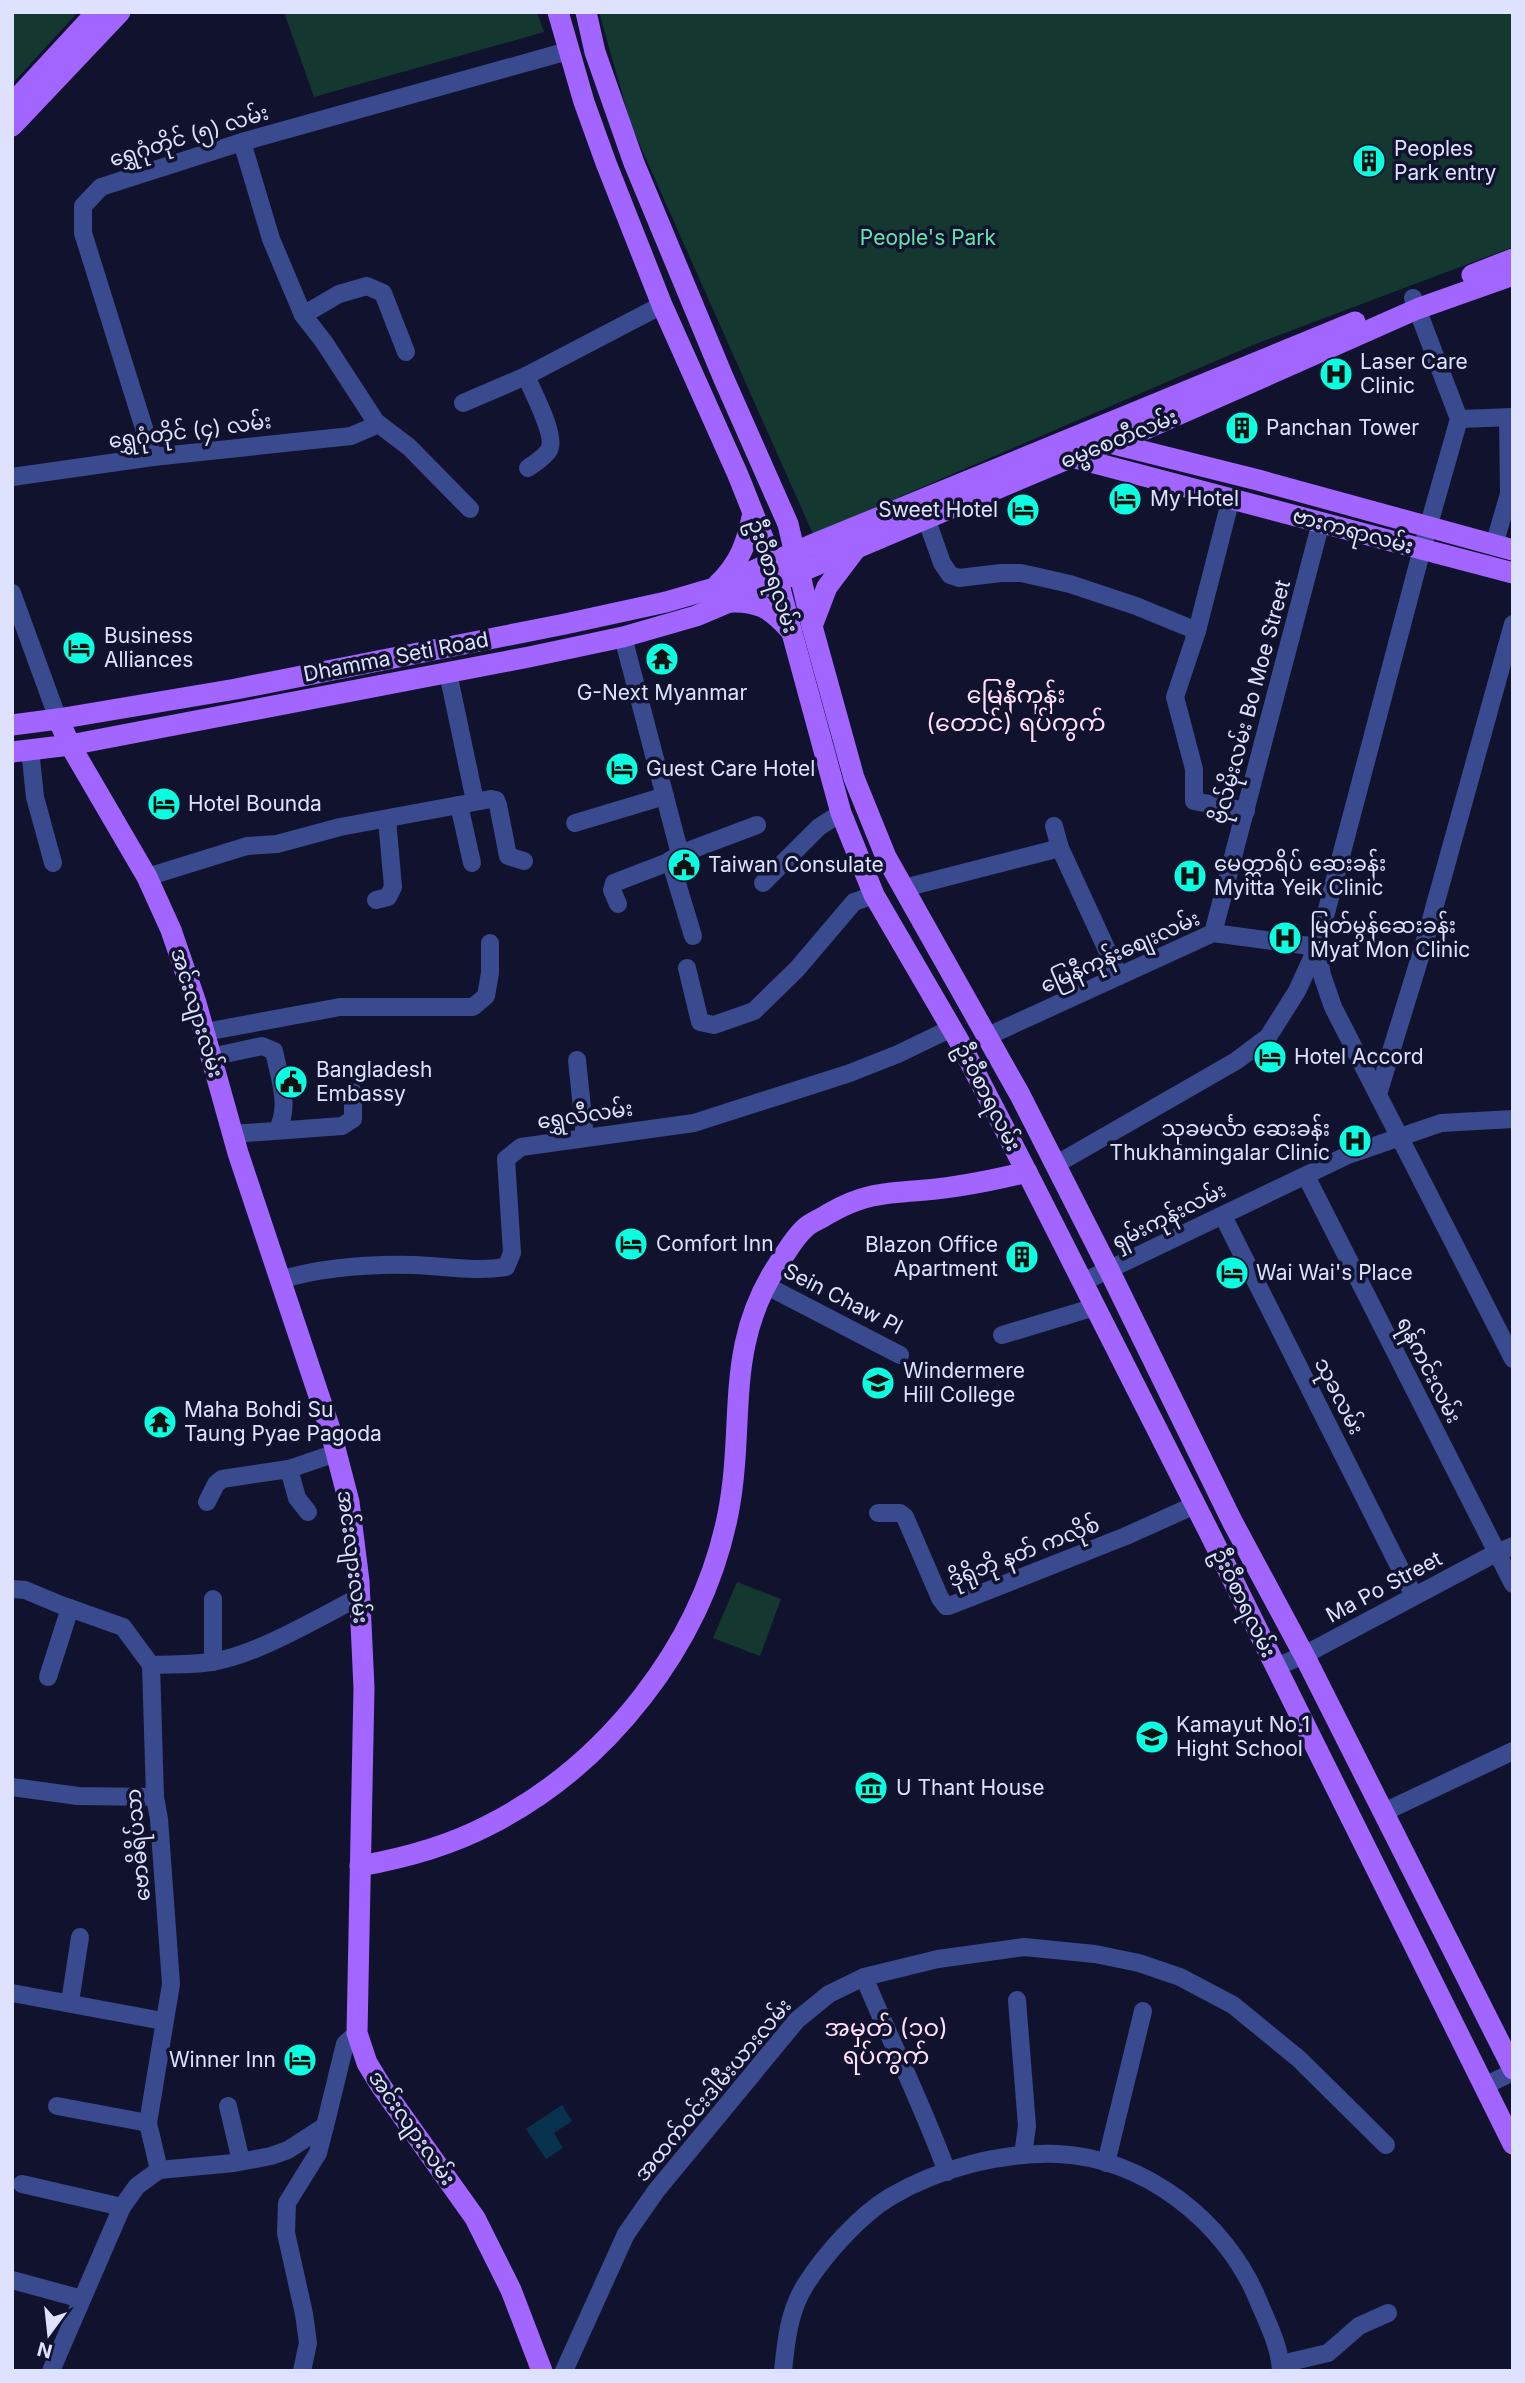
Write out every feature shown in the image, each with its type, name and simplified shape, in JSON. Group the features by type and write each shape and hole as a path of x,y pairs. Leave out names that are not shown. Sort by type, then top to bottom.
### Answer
{"main road":[{"path":"12,104 97,12"},
{"path":"12,126 120,12"},
{"name":"ဦးဝီစာရလမ်း","path":"558,12 597,138 662,305 700,387 775,572 802,629 854,778 886,857 986,1032 1110,1270 1233,1522 1304,1655 1513,2071"},
{"name":"ဦးဝီစာရလမ်း","path":"586,12 595,52 634,163 723,377 788,524 798,563 802,629 841,813 874,895 956,1034 1031,1179 1513,2144"},
{"name":"ဓမ္မစေတီလမ်း","path":"1110,443 1148,428 1513,258"},
{"name":"ဓမ္မစေတီလမ်း","path":"798,563 833,537 1071,448 1415,304 1513,275"},
{"path":"1148,428 1140,440 1150,452"},
{"name":"ဗားကရာလမ်း","path":"1071,448 1110,443 1150,452 1503,547"},
{"name":"ဓမ္မစေတီလမ်း","path":"720,595 798,563 858,546 926,518 1071,448"},
{"name":"ဗားကရာလမ်း","path":"1071,448 1194,489 1513,573"},
{"path":"1194,489 1191,473 1199,464"},
{"path":"753,513 748,536 720,595 760,605 802,629 843,563 858,546"},
{"path":"788,524 810,536 833,537"},
{"name":"Dhamma Seti Road","path":"21,751 70,745 623,637 696,616 720,595"},
{"name":"Dhamma Seti Road","path":"12,725 236,689 628,610 720,595"},
{"path":"443,646 448,673"},
{"name":"အင်းလျားလမ်း","path":"58,719 70,745 147,877 171,930 205,1032 232,1134 336,1453 349,1502 361,1596 364,1688 357,2033 367,2063 381,2086 475,2218 511,2290 542,2371"},
{"path":"956,1034 986,1032"},
{"path":"1005,1131 1032,1119"},
{"path":"360,1866 398,1859 440,1846 516,1811 586,1758 618,1725 653,1682 682,1639 708,1581 719,1548 728,1514 734,1470 739,1371 744,1342 765,1284 806,1227 860,1198 884,1192 1031,1179 1058,1170"},
{"path":"1149,1413 1174,1401"},
{"path":"1210,1534 1233,1522"},
{"path":"1346,1809 1379,1803"},
{"path":"1411,1940 1441,1925"}],"street":[{"name":"ရွှေဂုံတိုင် (၅) လမ်း","path":"153,457 83,233 83,206 101,187 242,142 568,51"},
{"path":"242,142 271,239 303,315 324,342 374,424 409,447 470,509"},
{"path":"303,315 339,294 367,286 383,293 406,352"},
{"path":"1058,1170 1236,1061 1268,1037 1297,991 1317,947 1428,526 1459,419 1415,304"},
{"path":"463,403 526,376 662,305"},
{"path":"526,376 552,442 549,450 528,468"},
{"path":"1459,419 1510,417 1509,494 1503,547"},
{"name":"ရွှေဂုံတိုင် (၄) လမ်း","path":"12,477 153,457 351,436 374,424"},
{"path":"1230,498 1197,631 1175,697 1194,769 1194,801 1246,811"},
{"path":"926,518 942,563 950,575 959,578 1021,573 1070,584 1136,606 1197,631"},
{"name":"ဗိုလ်မိုးလမ်း Bo Moe Street","path":"1213,933 1321,522"},
{"path":"12,593 58,719"},
{"path":"1378,1094 1429,928 1513,624"},
{"path":"623,637 665,796 675,857 693,936"},
{"path":"448,673 467,803 472,863"},
{"path":"21,751 53,863"},
{"path":"575,822 665,796"},
{"path":"147,877 247,846 277,844 340,827 496,800 508,856 524,861"},
{"path":"763,883 819,827 841,813"},
{"path":"376,900 388,897 393,887 387,819"},
{"path":"618,904 612,890 614,883 757,825"},
{"path":"1054,826 1060,848 1119,976"},
{"path":"904,888 1060,848"},
{"path":"687,968 700,1022 714,1025 754,1011 797,970 854,902 874,895"},
{"name":"မြေနီကုန်းစျေးလမ်း","path":"986,1032 1213,933 1317,947"},
{"path":"205,1032 340,1007 473,1007 486,996 490,973 490,943"},
{"path":"1317,947 1322,975 1334,1007 1513,1359"},
{"name":"ရွှေလီလမ်း","path":"280,1280 325,1269 414,1265 487,1270 506,1267 512,1253 506,1159 521,1147 694,1122 850,1073 956,1034"},
{"path":"211,1057 262,1046 274,1051 284,1107 283,1121 277,1130"},
{"path":"577,1060 584,1137"},
{"path":"232,1134 348,1124 353,1119 353,1092"},
{"name":"ရှမ်းကုန်းလမ်း","path":"1083,1282 1348,1156 1441,1123 1513,1119"},
{"name":"ရန်ကင်းလမ်း","path":"1306,1176 1504,1549 1513,1584"},
{"name":"သုခလမ်း","path":"1223,1216 1414,1596"},
{"name":"Sein Chaw Pl","path":"765,1284 900,1354"},
{"path":"1002,1335 1095,1307"},
{"path":"207,1503 216,1484 222,1479 289,1469 336,1453"},
{"path":"289,1469 296,1498 308,1512"},
{"name":"ဒိုရိုဘို နတ် ကလိုစ်","path":"878,1513 900,1513 905,1517 940,1598 949,1606 1126,1536 1195,1505"},
{"name":"Ma Po Street","path":"1276,1667 1304,1655 1504,1549"},
{"path":"12,1589 25,1590 123,1627 151,1665 213,1662 269,1642 361,1596"},
{"path":"213,1599 213,1662"},
{"path":"48,1677 70,1608"},
{"name":"ဗောဓိရိပ်သာ","path":"151,1665 155,1797 170,1946 171,1984 148,2123 159,2170"},
{"path":"1379,1803 1513,1751"},
{"path":"12,1787 78,1796 155,1797"},
{"path":"70,2002 80,1937"},
{"name":"အထက်ဝင်းဒါမီးယားလမ်း","path":"564,2371 626,2234 656,2191 797,2020 829,1994 864,1977 938,1959 1024,1947 1096,1954 1180,1977 1233,2005 1299,2059 1386,2146"},
{"path":"864,1977 925,2111 947,2172"},
{"path":"12,1993 163,2021"},
{"path":"1017,2000 1027,2126 1023,2155"},
{"path":"1107,2163 1143,2011"},
{"path":"302,2371 308,2343 286,2233 287,2203 318,2153 345,2044 357,2033"},
{"path":"1484,2085 1513,2071"},
{"path":"57,2106 148,2123"},
{"path":"228,2106 241,2161"},
{"path":"51,2371 122,2207 137,2186 159,2170 271,2156 288,2150 325,2126"},
{"path":"783,2371 787,2330 805,2286 832,2251 864,2217 890,2197 947,2172 1023,2155 1061,2154 1107,2163 1142,2177 1184,2202 1220,2237 1249,2277 1274,2339 1281,2367 1328,2353 1359,2326 1388,2314"},
{"path":"22,2184 122,2207"},
{"path":"12,2280 82,2299"}],"green space":[{"path":"12,12 78,12 12,84"},
{"path":"284,12 537,12 544,32 314,97"},
{"name":"People's Park","path":"599,12 1513,12 1513,247 1253,345 813,534 631,125"},
{"path":"737,1582 781,1599 760,1656 713,1638"}],"water":[{"path":"562,2105 572,2121 554,2133 563,2148 546,2159 526,2129"}],"place":[{"name":"Peoples Park entry","path":"1369,161"},
{"name":"Laser Care Clinic","path":"1336,374"},
{"name":"Panchan Tower","path":"1242,428"},
{"name":"My Hotel","path":"1125,499"},
{"name":"Sweet Hotel","path":"1023,510"},
{"name":"Business Alliances","path":"79,648"},
{"name":"G-Next Myanmar","path":"662,659"},
{"name":"Guest Care Hotel","path":"622,769"},
{"name":"Hotel Bounda","path":"164,804"},
{"name":"Taiwan Consulate","path":"684,865"},
{"name":"မေတ္တာရိပ် ဆေးခန်း Myitta Yeik Clinic","path":"1190,876"},
{"name":"မြတ်မွန်ဆေးခန်း Myat Mon Clinic","path":"1285,938"},
{"name":"Hotel Accord","path":"1270,1057"},
{"name":"Bangladesh Embassy","path":"291,1082"},
{"name":"သုခမင်္လာ ဆေးခန်း Thukhamingalar Clinic","path":"1355,1141"},
{"name":"Comfort Inn","path":"631,1244"},
{"name":"Blazon Office Apartment","path":"1022,1257"},
{"name":"Wai Wai's Place","path":"1232,1273"},
{"name":"Windermere Hill College","path":"878,1383"},
{"name":"Maha Bohdi Su Taung Pyae Pagoda","path":"160,1422"},
{"name":"Kamayut No.1 Hight School","path":"1152,1737"},
{"name":"U Thant House","path":"871,1788"},
{"name":"Winner Inn","path":"300,2060"}],"district":[{"name":"မြေနီကုန်း (တောင်) ရပ်ကွက်","path":"1016,709"},
{"name":"အမှတ် (၁၀) ရပ်ကွက်","path":"886,2042"}]}
